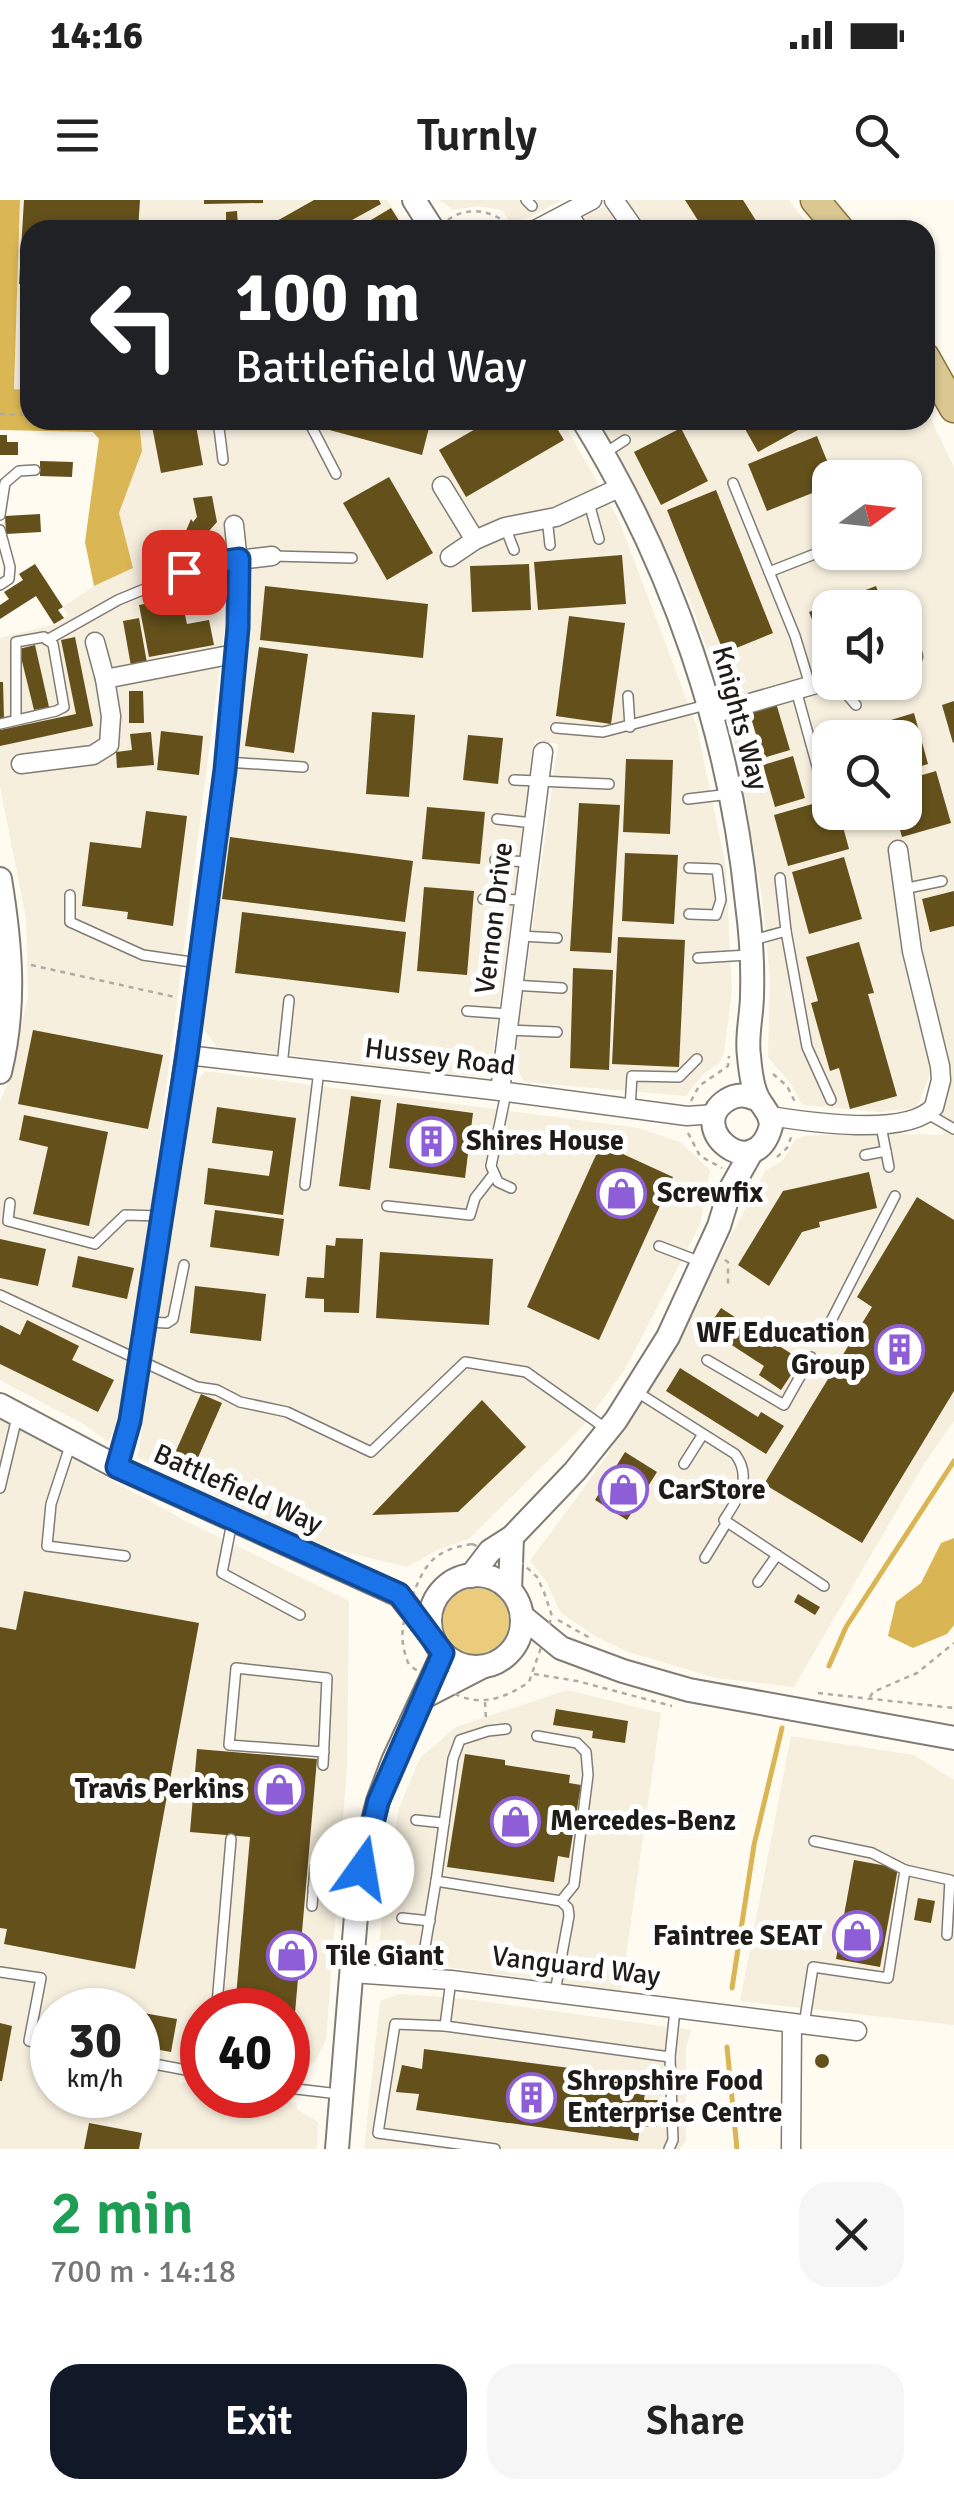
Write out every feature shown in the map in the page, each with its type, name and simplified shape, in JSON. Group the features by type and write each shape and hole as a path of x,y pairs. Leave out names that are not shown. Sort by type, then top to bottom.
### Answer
{"main road":[{"path":"815,200 832,220"},
{"path":"935,375 954,408"}],"street":[{"path":"555,220 592,200"},
{"name":"Knights Way","path":"589,430 654,552 680,617 710,709 730,794 747,900 752,997 740,1050 714,1130 744,1144"},
{"path":"442,486 475,540"},
{"path":"450,557 505,526 547,518 621,487"},
{"path":"117,1467 130,1421 147,1322 226,762 239,608 234,524"},
{"path":"205,564 272,556"},
{"path":"21,764 93,755 108,745 111,732 105,679 95,642"},
{"path":"105,679 234,654"},
{"path":"710,709 812,686"},
{"name":"Vernon Drive","path":"503,1091 542,752"},
{"path":"723,1106 740,1095 744,1144 811,1122 913,1121 928,1114 939,1097 940,1066 919,988 898,850"},
{"path":"0,879 10,960 10,1030 0,1072"},
{"name":"Knights Way","path":"471,1576 490,1551 512,1538 575,1471 608,1430 668,1337 706,1256 744,1144 740,1050"},
{"name":"Hussey Road","path":"187,1055 630,1108 744,1144"},
{"name":"Hussey Road","path":"687,1123 723,1106"},
{"name":"Battlefield Way","path":"9,1410 117,1467 399,1594 438,1645"},
{"path":"512,1538 510,1590 522,1616 561,1648 623,1672 688,1690 953,1737"},
{"path":"399,1594 448,1585 471,1576 485,1576 510,1590"},
{"path":"337,2149 358,1891 378,1802 424,1697 438,1645 432,1609 448,1585"},
{"path":"438,1645 461,1665 493,1665 518,1642 522,1616"},
{"path":"510,1652 561,1648"},
{"path":"424,1697 482,1667"},
{"name":"Vanguard Way","path":"352,1972 451,1980 857,2032"},
{"path":"791,2149 798,2024"}],"lane":[{"path":"572,211 578,220"},
{"path":"219,430 223,460"},
{"path":"313,430 336,474"},
{"path":"603,455 625,440"},
{"path":"0,516 5,483 19,472 35,470"},
{"path":"733,482 795,636 812,732"},
{"path":"589,503 599,539"},
{"path":"547,518 550,546"},
{"path":"505,526 514,550"},
{"path":"0,530 10,567 8,578 0,585"},
{"path":"769,572 812,555"},
{"path":"272,556 352,558"},
{"path":"48,640 118,600 205,564"},
{"path":"0,724 16,720 64,708 53,644 44,637 16,642 16,720"},
{"path":"628,696 630,727"},
{"path":"852,700 856,704"},
{"path":"556,728 603,732 710,709"},
{"path":"226,762 302,767"},
{"path":"514,780 609,784"},
{"path":"688,800 730,794"},
{"path":"497,819 534,823"},
{"path":"495,860 529,862"},
{"path":"689,868 716,869 721,900 716,915 690,914"},
{"path":"780,878 807,1047 831,1100"},
{"path":"903,888 942,881"},
{"path":"70,895 70,922 143,954 198,963"},
{"path":"483,899 524,900"},
{"path":"721,900 747,900"},
{"path":"698,958 751,948 786,931"},
{"path":"520,936 558,938"},
{"path":"513,986 562,988"},
{"path":"282,1066 289,1000"},
{"path":"467,1011 556,1032"},
{"path":"630,1108 632,1076 678,1077 698,1059"},
{"path":"305,1185 319,1070"},
{"path":"503,1091 491,1166 498,1182 511,1188"},
{"path":"928,1114 954,1130"},
{"path":"881,1123 890,1167"},
{"path":"865,1155 886,1151"},
{"path":"387,1206 470,1214 475,1198 493,1175"},
{"path":"832,1321 894,1196"},
{"path":"10,1203 8,1221 95,1244 125,1215 160,1216"},
{"path":"660,1246 706,1256"},
{"path":"147,1322 167,1323 173,1319 184,1265"},
{"path":"0,1295 197,1387 287,1412 372,1452 465,1362 526,1372 608,1430"},
{"path":"708,1360 784,1406 812,1357"},
{"path":"634,1390 734,1454 743,1464 740,1495 724,1520 824,1586"},
{"path":"0,1488 9,1410"},
{"path":"684,1464 702,1434"},
{"path":"71,1443 51,1504 47,1546 124,1556"},
{"path":"233,1519 222,1574 300,1614"},
{"path":"705,1558 727,1522"},
{"path":"758,1582 778,1555"},
{"path":"323,1766 324,1752 327,1678 236,1668 228,1745 324,1752"},
{"path":"420,1978 453,1759 460,1740 488,1730 506,1729"},
{"path":"537,1736 578,1743 587,1759 574,1884 561,1901"},
{"path":"416,1820 444,1823"},
{"path":"217,1988 231,1839"},
{"path":"814,1840 872,1853 906,1870 950,1880 948,1935"},
{"path":"312,1906 314,1867"},
{"path":"798,2024 813,1967 888,1978 906,1870"},
{"path":"436,1881 561,1901"},
{"path":"313,1888 358,1891"},
{"path":"555,1995 569,1916 561,1901"},
{"path":"402,1918 430,1921"},
{"path":"0,1972 41,1978 39,1988"},
{"path":"445,2026 451,1980"},
{"path":"669,2149 673,2140 670,2057 676,2010"},
{"path":"494,2149 378,2133 395,2024 445,2026 670,2057"},
{"path":"310,2090 342,2094"}],"path":[{"path":"456,220 473,210 502,220"},
{"path":"10,960 193,1002"},
{"path":"692,1095 707,1078 728,1066 740,1050"},
{"path":"687,1123 700,1156 744,1144"},
{"path":"706,1256 728,1262 728,1287"},
{"path":"419,1575 440,1554 456,1547 477,1546"},
{"path":"523,1564 537,1577 551,1619 596,1641"},
{"path":"402,1619 403,1650 413,1668"},
{"path":"870,1698 873,1692 936,1660 954,1643"},
{"path":"453,1695 473,1702 496,1699 528,1682 536,1665"},
{"path":"815,1693 954,1708"},
{"path":"484,1700 488,1730"}],"shaded area":[{"path":"0,200 20,200 14,389 20,389 20,430 140,430 142,451 119,513 133,568 94,586 85,542 99,439 93,432 0,430"},
{"path":"20,200 387,200 401,220 20,220 20,389 14,389"},
{"path":"439,200 562,200 518,220 509,220 502,210 478,206 453,210"},
{"path":"616,200 789,200 804,220 579,220"},
{"path":"935,428 954,467 954,1421 924,1464 794,1687 716,1678 628,1652 596,1637 560,1612 546,1581 530,1561 601,1464 652,1385 765,1171 783,1160 795,1140 859,1133 944,1135 931,1072 917,1108 880,1112 802,1105 791,1084 768,1057 770,980 762,897 736,749 721,689 690,601 626,468 603,430"},
{"path":"140,430 568,430 618,518 697,727 726,867 732,991 724,1053 719,1064 703,1074 686,1096 524,1082 514,1062 558,744 535,740 491,1066 481,1077 217,1047 198,1022 252,604 228,602 125,1410 108,1442 85,1425 0,1380 0,1101 8,1083 28,997 26,918 0,787 0,638 55,624 68,615 63,607 94,586 133,568 119,513 142,451"},
{"path":"206,1071 638,1128 680,1142 710,1170 700,1225 624,1371 582,1427 469,1539 437,1550 407,1567 317,1545 138,1457 190,1088"},
{"path":"0,1419 184,1520 349,1601 347,1767 326,2040 315,2062 310,2064 310,1988 180,1988 180,2118 310,2117 318,2122 317,2149 0,2149"},
{"path":"954,1538 954,1625 947,1634 913,1648 888,1636 896,1602 921,1583 941,1543"},
{"path":"476,1588 499,1598 509,1621 499,1644 476,1654 453,1644 443,1621 453,1598"},
{"path":"567,1690 661,1713 621,1991 423,1964 378,1949 398,1810 420,1758 456,1727"},
{"path":"791,1736 914,1755 954,1780 954,2025 740,2001"},
{"path":"400,1994 459,1998 691,2030 686,2048 686,2141 680,2149 364,2149 380,2001"}],"building":[{"path":"24,200 140,200 139,220 23,220"},
{"path":"204,200 263,200 263,203 204,204"},
{"path":"314,200 379,200 381,204 352,220 279,220"},
{"path":"685,200 743,200 756,220 698,220"},
{"path":"391,208 399,220 371,220"},
{"path":"237,211 238,220 226,220 226,212"},
{"path":"153,430 197,430 203,465 161,473"},
{"path":"330,430 428,430 422,455"},
{"path":"474,430 558,430 564,440 466,497 439,450"},
{"path":"682,430 708,481 661,505 634,452"},
{"path":"746,430 798,430 758,452"},
{"path":"0,435 7,435 7,442 18,442 18,455 0,455"},
{"path":"817,436 827,460 812,460 812,493 767,511 748,464"},
{"path":"40,461 73,462 72,477 40,476"},
{"path":"389,477 433,553 387,580 343,503"},
{"path":"716,490 773,633 724,653 667,510"},
{"path":"212,496 217,522 194,551 179,553 176,535 185,533 191,519 193,522 197,517 193,498"},
{"path":"40,514 41,532 6,534 5,516"},
{"path":"622,555 626,604 538,610 534,562"},
{"path":"35,564 63,607 58,610 64,618 54,624 36,596 0,619 0,605 9,599 4,592 23,580 19,574"},
{"path":"529,564 531,610 472,612 470,566"},
{"path":"265,586 428,604 423,658 260,640"},
{"path":"181,597 187,624 209,620 214,645 149,657 139,605"},
{"path":"569,616 625,623 611,724 556,716"},
{"path":"139,618 147,663 131,666 123,621"},
{"path":"75,637 93,726 0,746 0,730 76,714 61,640"},
{"path":"35,645 49,707 34,710 19,649"},
{"path":"259,647 308,654 294,753 245,746"},
{"path":"3,682 4,718 0,718"},
{"path":"129,691 143,691 144,723 129,723"},
{"path":"954,701 954,742 953,743 942,705"},
{"path":"776,703 790,750 763,758 749,711"},
{"path":"372,712 415,715 409,797 366,794"},
{"path":"914,713 916,720 891,720"},
{"path":"161,731 203,736 199,775 157,770"},
{"path":"151,732 154,765 117,768 116,752 132,750 130,734"},
{"path":"468,735 503,738 498,784 463,780"},
{"path":"922,742 928,764 922,766"},
{"path":"793,756 805,798 775,807 763,765"},
{"path":"626,759 673,760 670,834 623,832"},
{"path":"936,771 951,823 902,837 900,830 922,830 922,775"},
{"path":"579,803 620,805 611,953 570,951"},
{"path":"812,804 812,830 844,830 849,849 788,866 774,815"},
{"path":"427,807 485,812 480,864 422,859"},
{"path":"146,811 187,816 173,926 127,919 128,912 82,906 90,842 141,848"},
{"path":"230,837 413,861 405,922 222,899"},
{"path":"625,853 678,855 674,924 622,921"},
{"path":"844,857 862,919 809,934 792,872"},
{"path":"424,887 474,891 467,975 417,971"},
{"path":"954,891 954,926 930,932 922,899"},
{"path":"242,912 406,932 399,993 235,973"},
{"path":"618,937 685,940 679,1067 612,1064"},
{"path":"859,942 874,993 868,994 897,1096 850,1109 839,1068 830,1071 811,1003 818,1001 806,957"},
{"path":"573,968 613,970 609,1070 570,1068"},
{"path":"33,1030 163,1055 148,1129 18,1104"},
{"path":"351,1096 381,1100 370,1190 339,1186"},
{"name":"Shires House","path":"397,1103 473,1113 465,1178 389,1168"},
{"path":"217,1107 296,1118 283,1215 204,1204 208,1168 269,1176 273,1151 212,1143"},
{"path":"24,1115 108,1132 89,1226 33,1214 48,1147 19,1140"},
{"path":"601,1144 673,1177 599,1340 527,1307"},
{"path":"869,1172 877,1208 819,1222 820,1227 802,1232 769,1286 738,1265 783,1191"},
{"name":"WF Education Group","path":"917,1197 954,1220 954,1391 862,1543 764,1484 872,1307 857,1297"},
{"path":"215,1210 284,1219 279,1256 210,1247"},
{"path":"336,1238 363,1239 359,1313 324,1312 324,1299 305,1298 307,1277 324,1278 326,1245 335,1246"},
{"path":"0,1239 46,1249 38,1286 0,1278"},
{"path":"380,1252 493,1259 489,1325 376,1318"},
{"path":"78,1256 134,1268 127,1299 72,1287"},
{"path":"195,1286 266,1294 261,1341 190,1333"},
{"path":"721,1308 801,1360 781,1390 759,1375 764,1366 707,1329"},
{"path":"27,1320 79,1346 72,1360 114,1380 98,1412 0,1364 0,1325 20,1335"},
{"path":"680,1368 758,1417 761,1412 784,1426 766,1454 666,1391"},
{"path":"201,1394 222,1403 193,1469 172,1460"},
{"path":"482,1400 526,1447 458,1512 372,1515"},
{"name":"CarStore","path":"625,1452 657,1472 627,1520 595,1500"},
{"path":"24,1591 199,1623 135,1969 4,1944 7,1929 0,1928 0,1627 16,1630"},
{"path":"798,1594 820,1607 815,1615 794,1602"},
{"path":"556,1709 628,1721 625,1743 592,1738 593,1731 553,1725"},
{"path":"197,1749 317,1759 297,1988 237,1988 250,1837 190,1832"},
{"name":"Mercedes-Benz","path":"465,1754 570,1775 569,1783 581,1785 569,1858 558,1856 554,1882 447,1867"},
{"path":"854,1860 898,1868 880,1967 836,1959"},
{"path":"918,1898 935,1901 931,1923 914,1920"},
{"path":"160,2016 177,2019 171,2052 160,2050"},
{"path":"0,2023 12,2026 2,2081 0,2081"},
{"name":"Shropshire Food Enterprise Centre","path":"424,2049 647,2078 644,2100 661,2100 657,2127 640,2126 638,2141 416,2110 419,2094 396,2092 402,2065 422,2069"},
{"path":"822,2054 829,2061 822,2068 815,2061"},
{"path":"89,2123 142,2133 139,2149 84,2149"}],"waterway":[{"path":"829,1666 846,1627 954,1461"},
{"path":"732,1988 754,1845 782,1728"},
{"path":"727,2047 737,2149"}],"place":[{"name":"Shires House","path":"431,1141"},
{"name":"Screwfix","path":"622,1193"},
{"name":"WF Education Group","path":"900,1349"},
{"name":"CarStore","path":"623,1490"},
{"name":"Travis Perkins","path":"279,1789"},
{"name":"Mercedes-Benz","path":"515,1821"},
{"name":"Faintree SEAT","path":"857,1936"},
{"name":"Tile Giant","path":"291,1956"},
{"name":"Shropshire Food Enterprise Centre","path":"532,2097"}],"route":[{"path":"184,572 239,559 238,628 225,770 187,1055 147,1322 130,1421 117,1467 399,1594 434,1638 443,1653 393,1761 378,1802 362,1869"}]}
